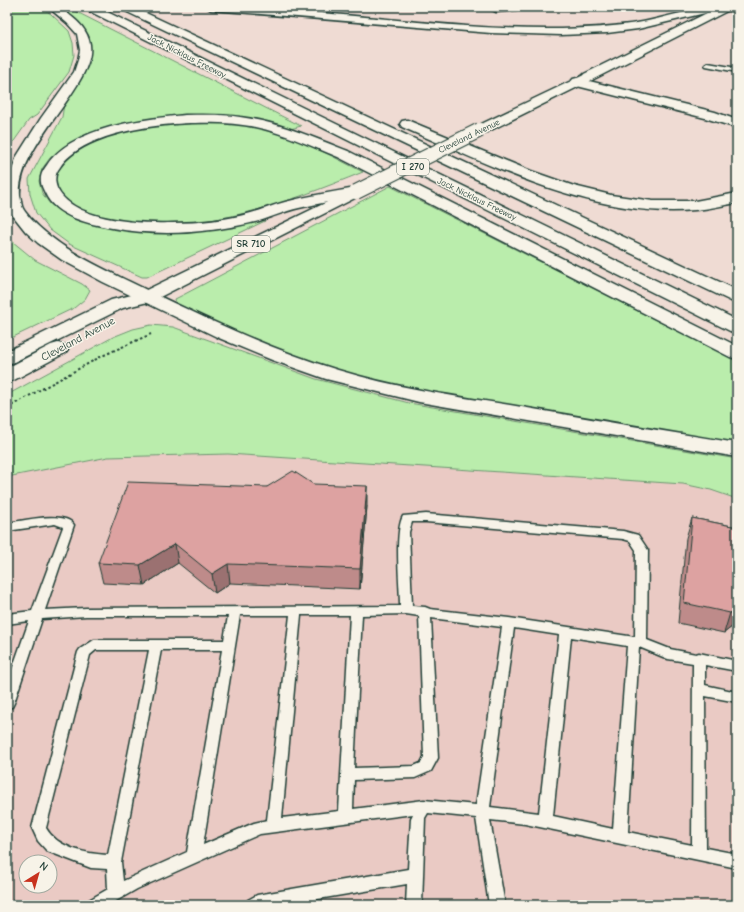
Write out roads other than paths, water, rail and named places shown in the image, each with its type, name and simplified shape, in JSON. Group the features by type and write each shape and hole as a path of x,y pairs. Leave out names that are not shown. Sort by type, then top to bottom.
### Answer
{"main road":[{"path":"53,7 67,17 81,32 87,46 85,58 80,72 26,151 17,171 12,189 15,208 30,227 63,253 146,297 263,350 348,379 400,392 737,450"},
{"name":"Jack Nicklaus Freeway","path":"88,7 737,327"},
{"name":"Jack Nicklaus Freeway","path":"125,7 737,297"},
{"path":"149,7 312,82"},
{"path":"211,7 491,30 561,32 607,30 638,26 718,7"},
{"name":"Cleveland Avenue","path":"7,358 116,304 146,297 727,7"},
{"path":"582,79 737,114"},
{"path":"582,79 737,124"},
{"path":"356,192 289,206 253,217 216,224 161,228 108,223 70,209 58,200 50,190 47,177 55,164 67,152 87,141 131,127 201,118 226,119 265,126 298,135 343,154 737,353"},
{"path":"394,119 510,167 557,184 614,200 642,205 670,206 700,205 737,198"},
{"name":"Cleveland Avenue","path":"7,376 132,311 146,297"}],"lane":[{"path":"489,7 496,11 540,7"},
{"path":"708,65 737,70"},
{"path":"406,610 404,532 407,519 426,518 623,535 634,538 642,550 637,642 620,836"},
{"path":"7,528 56,520 69,524 7,703"},
{"path":"7,619 37,615 86,612 296,610 426,611 637,642 668,654 699,658 737,666"},
{"path":"274,826 296,610"},
{"path":"346,817 356,610"},
{"path":"194,856 235,611"},
{"path":"347,774 415,772 426,767 431,758 426,611"},
{"path":"497,905 482,812 509,623"},
{"path":"545,821 565,632"},
{"path":"114,862 91,861 52,846 42,836 39,828 84,652 94,645 229,645"},
{"path":"116,893 114,862 156,645"},
{"path":"699,658 699,853"},
{"path":"699,689 737,697"},
{"path":"414,905 418,818 424,806"},
{"path":"94,905 132,884 259,828 424,806 525,817 737,861"},
{"path":"253,905 257,902 416,875"}]}
